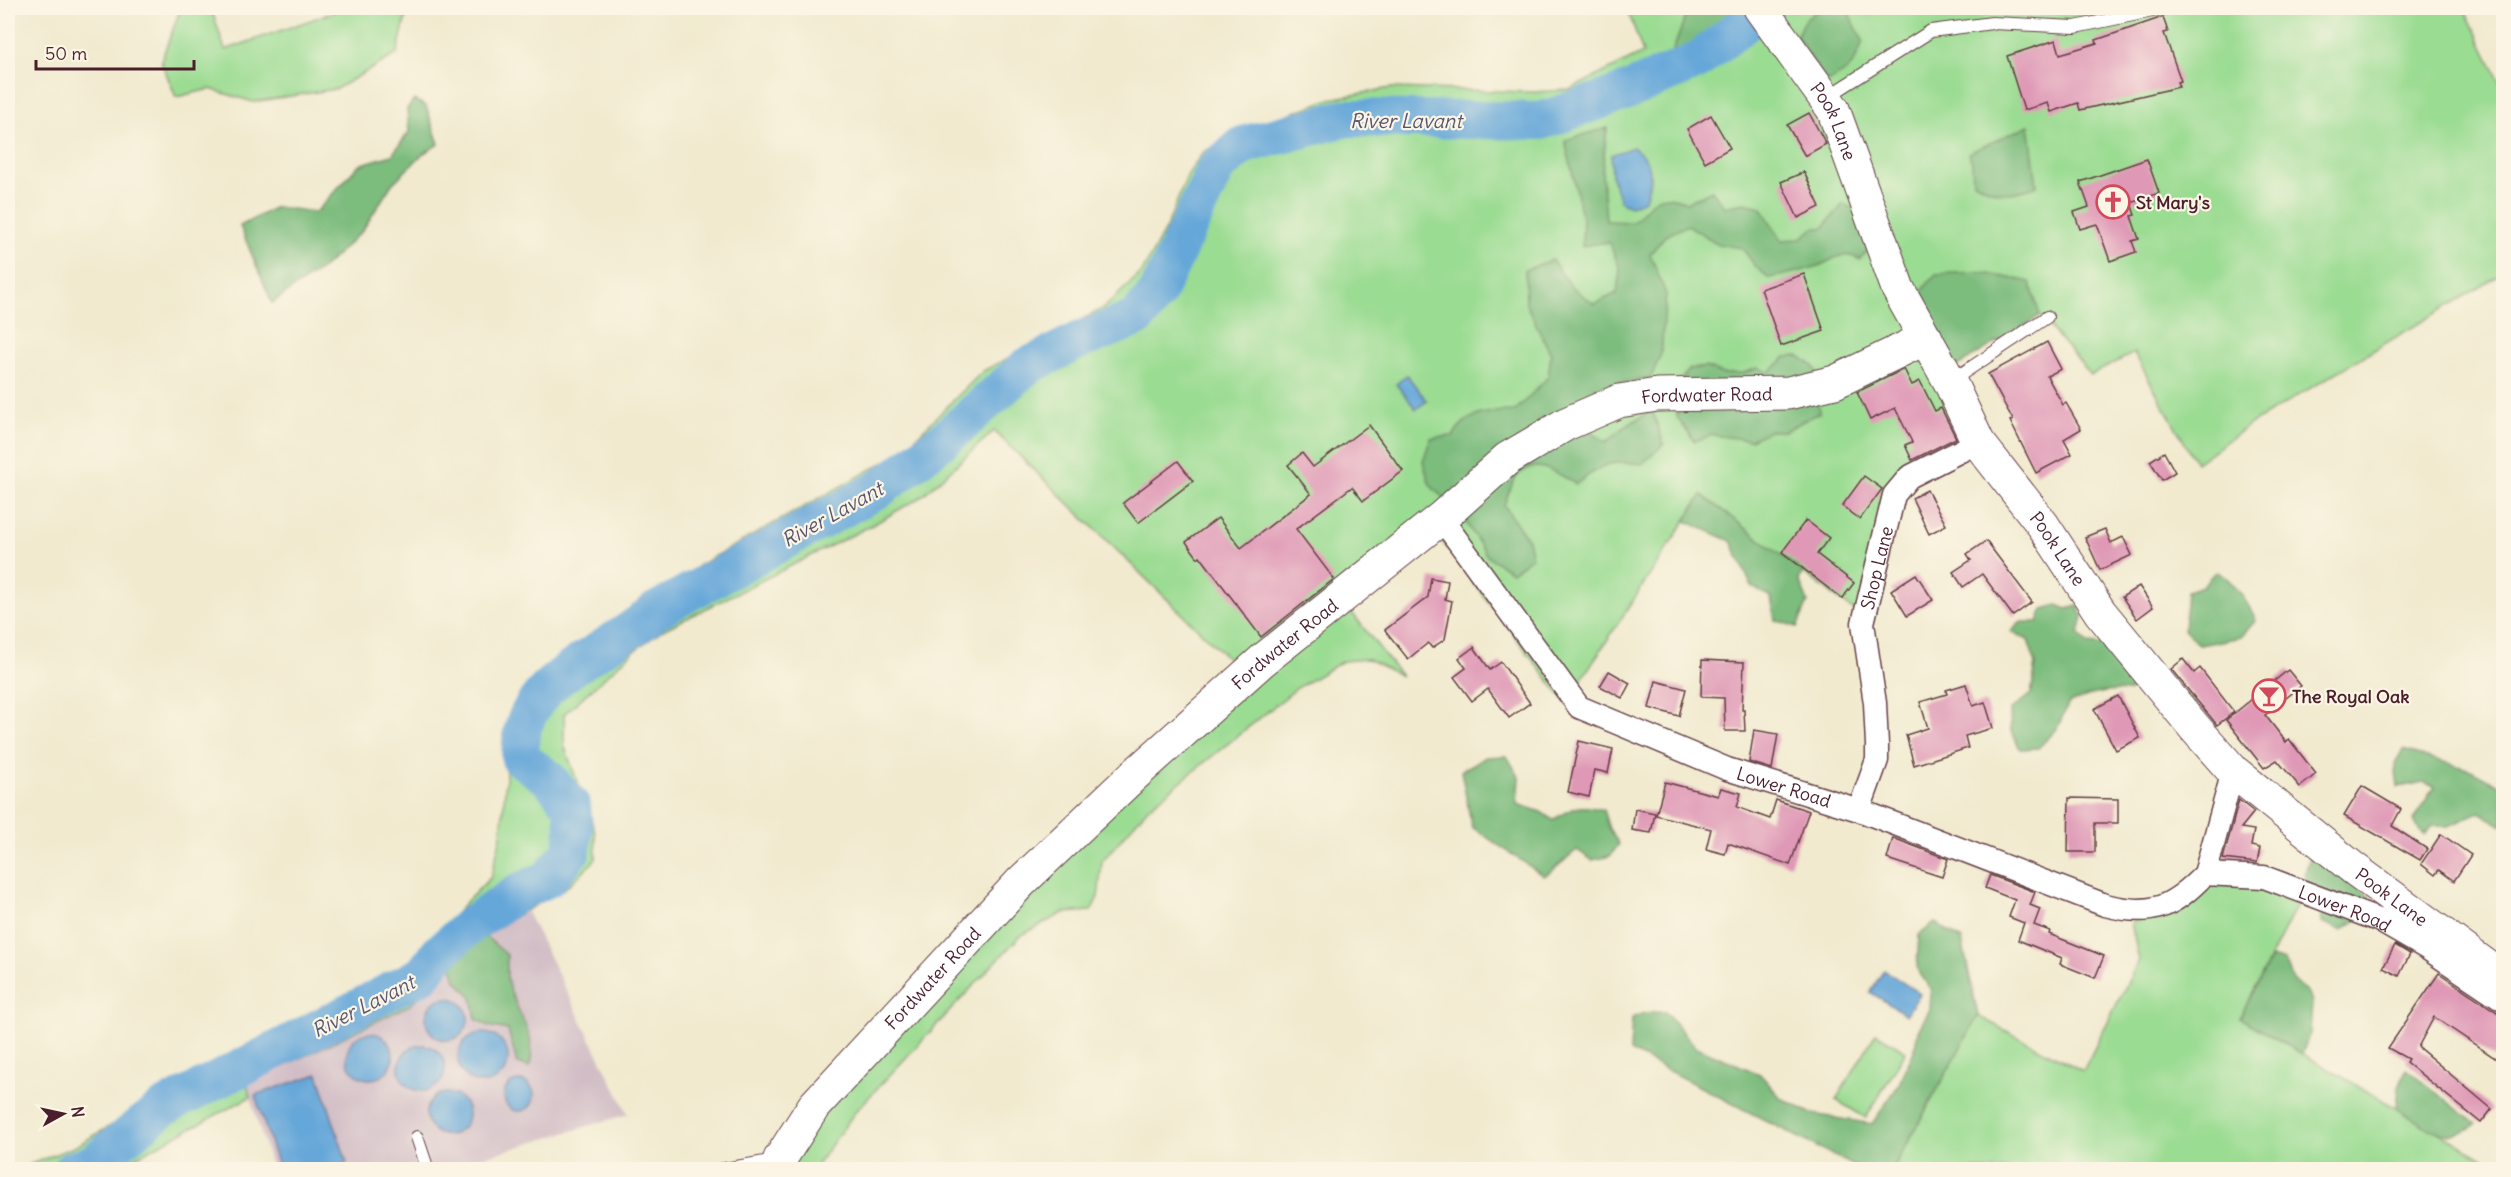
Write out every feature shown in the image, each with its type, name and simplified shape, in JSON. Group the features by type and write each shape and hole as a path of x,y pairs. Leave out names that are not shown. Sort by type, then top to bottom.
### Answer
{"street":[{"name":"Pook Lane","path":"1764,14 1833,109 1899,289 1950,382 1978,442 2043,525 2100,612 2233,771 2353,868 2504,979"},
{"name":"Fordwater Road","path":"778,1164 814,1106 1022,881 1132,777 1263,660 1441,518 1507,459 1566,424 1619,401 1657,395 1788,393 1835,382 1926,338"},
{"name":"Shop Lane","path":"1859,810 1877,760 1875,703 1863,623 1894,495 1909,477 1978,442"},
{"name":"Lower Road","path":"1441,518 1579,706 1727,769 1859,810 2105,905 2130,911 2161,908 2184,895 2205,874 2233,771"},
{"name":"Lower Road","path":"2205,874 2264,877 2378,920 2428,949 2504,1000"}],"lane":[{"path":"1825,98 1931,31 1992,22 2075,27 2167,8"},
{"path":"1950,382 2047,317"},
{"path":"417,1137 428,1170"},
{"path":"719,1170 778,1164"}],"shaded area":[{"path":"527,912 628,1114 444,1169 272,1169 246,1084 410,1005 484,935"}],"green space":[{"path":"181,8 211,8 225,50 345,8 408,8 397,54 336,89 253,102 210,89 176,97 161,61"},
{"path":"1624,8 1750,8 1828,112 1972,440 1908,475 1862,617 1702,495 1566,703 1434,531 1238,668 994,431 921,497 876,523 661,631 634,651 564,714 564,745 595,831 596,859 567,887 484,935 410,1005 247,1084 250,1097 113,1169 16,1170 76,1146 208,1069 370,989 411,965 439,937 463,905 491,877 501,836 506,778 505,756 512,722 542,678 647,607 699,565 899,454 983,371 1104,308 1142,272 1166,228 1188,174 1203,152 1250,128 1330,99 1391,88 1533,92 1569,90 1643,53 1631,19"},
{"path":"1689,8 1750,8 1761,23 1681,77 1672,53"},
{"path":"1776,8 2464,8 2503,88 2503,273 2252,423 2196,463 2134,353 2091,375 2040,316 1914,299"},
{"path":"1821,8 1846,8 1863,41 1851,66 1827,82 1796,36 1806,19"},
{"path":"414,100 426,106 439,144 424,153 392,184 362,231 325,266 272,303 240,226 276,207 316,212 359,165 392,155 409,132 407,109"},
{"path":"2029,125 2037,186 2019,192 2004,193 1989,190 1973,181 1972,162 1968,153"},
{"path":"1607,128 1602,172 1606,221 1633,222 1656,199 1667,197 1688,202 1712,190 1724,207 1744,203 1761,207 1781,240 1800,239 1814,228 1823,228 1843,204 1855,209 1868,251 1859,259 1846,256 1836,257 1815,267 1769,278 1756,267 1742,248 1718,244 1688,225 1665,236 1650,254 1666,294 1661,354 1651,377 1600,387 1575,405 1586,428 1606,442 1652,410 1664,444 1642,464 1613,463 1606,465 1576,484 1554,472 1538,467 1523,471 1512,484 1504,505 1528,540 1532,557 1512,572 1487,556 1462,516 1430,485 1423,461 1431,438 1453,436 1465,422 1480,415 1515,411 1548,377 1551,354 1526,304 1525,270 1552,260 1571,286 1594,304 1617,293 1620,269 1609,242 1582,246 1583,220 1565,140"},
{"path":"1978,272 2030,282 2040,316 1951,370 1914,299 1936,274"},
{"path":"1798,356 1814,367 1817,373 1819,413 1784,431 1770,431 1750,440 1713,435 1694,441 1677,417 1677,384 1690,369 1706,367 1723,374 1743,373 1758,368 1769,372 1786,357"},
{"path":"1702,495 1803,572 1799,580 1808,602 1797,627 1775,620 1771,597 1752,587 1731,541 1685,521"},
{"path":"2218,571 2240,593 2256,620 2241,637 2200,645 2184,630 2187,591 2203,586"},
{"path":"1346,605 1401,676 1368,659 1343,661 1297,688 1149,807 1102,861 1098,897 1091,911 1063,913 1020,936 855,1112 814,1169 786,1170 819,1116 1034,889 1140,782"},
{"path":"2057,605 2067,609 2078,606 2083,616 2079,634 2088,644 2108,646 2141,682 2128,692 2098,693 2069,703 2056,730 2038,748 2020,749 2011,731 2010,710 2031,694 2036,664 2028,640 2011,632 2021,622 2038,622 2043,609"},
{"path":"2403,750 2471,770 2503,787 2503,826 2479,812 2449,826 2432,826 2424,835 2413,821 2434,787 2424,782 2398,787 2395,763"},
{"path":"1507,756 1519,777 1517,804 1541,812 1553,820 1577,807 1603,810 1609,829 1619,844 1610,856 1592,860 1577,850 1544,876 1472,827 1461,771 1486,757"},
{"path":"2311,854 2370,897 2359,919 2341,930 2322,922 2320,904 2306,885 2305,873"},
{"path":"2207,883 2260,885 2300,899 2240,1018 2502,1169 1893,1170 1978,1016 2083,1071 2139,960 2131,922 2155,918"},
{"path":"1935,923 1962,940 1978,1016 1893,1169 1860,1169 1630,1051 1632,1018 1644,1013 1665,1012 1696,1047 1760,1074 1781,1098 1812,1114 1872,1124 1898,1086 1914,1051 1918,1031 1930,1009 1931,990 1917,969 1919,935"},
{"path":"484,935 507,955 508,983 529,1035 532,1056 529,1067 517,1063 508,1030 488,1026 476,1019 472,997 456,980 452,966"},
{"path":"2271,957 2285,961 2293,980 2307,993 2312,1002 2310,1033 2302,1054 2240,1018"},
{"path":"1876,1033 1906,1051 1866,1118 1836,1100"},
{"path":"2406,1069 2476,1124 2465,1131 2445,1134 2426,1127 2397,1109 2399,1087"}],"water":[{"path":"1633,147 1645,158 1650,177 1645,200 1630,206 1620,201 1612,178 1611,155"},
{"path":"1407,375 1427,401 1416,409 1396,384"},
{"path":"1884,970 1920,994 1906,1015 1870,992"},
{"path":"447,998 455,999 462,1004 467,1011 467,1027 462,1034 455,1039 447,1040 439,1039 432,1034 427,1027 426,1019 427,1011 432,1004 439,999"},
{"path":"370,1033 386,1040 393,1056 386,1072 370,1079 354,1072 347,1056 354,1040"},
{"path":"478,1033 488,1033 501,1040 508,1053 508,1063 501,1076 488,1083 478,1083 469,1079 462,1072 458,1063 458,1053 462,1044 469,1037"},
{"path":"422,1045 438,1052 445,1068 438,1084 422,1091 406,1084 399,1068 406,1052"},
{"path":"318,1074 347,1163 327,1169 279,1169 255,1095"},
{"path":"519,1081 525,1082 533,1090 533,1102 525,1110 519,1111 513,1110 505,1102 504,1096 505,1090 513,1082"},
{"path":"447,1093 455,1094 462,1099 467,1106 467,1122 462,1129 455,1134 447,1135 439,1134 432,1129 427,1122 426,1114 427,1106 432,1099 439,1094"}],"building":[{"path":"2163,17 2168,32 2164,33 2181,81 2177,82 2179,87 2080,110 2078,103 2051,112 2048,103 2024,110 2007,56 2056,40 2060,54 2097,43 2096,40"},
{"path":"1809,113 1826,144 1805,156 1787,125"},
{"path":"1711,115 1730,148 1705,162 1687,129"},
{"path":"2147,159 2159,193 2131,203 2135,215 2131,216 2139,239 2132,241 2136,252 2110,261 2097,224 2080,229 2074,212 2089,207 2080,182"},
{"path":"1804,172 1820,207 1798,218 1781,182"},
{"path":"1804,274 1824,331 1781,346 1761,289"},
{"path":"2047,342 2061,369 2047,376 2063,405 2066,403 2081,429 2064,439 2072,454 2036,473 2010,421 2013,420 1988,374"},
{"path":"1904,369 1912,385 1920,381 1935,411 1941,408 1956,438 1912,460 1905,445 1912,442 1895,408 1870,420 1857,392"},
{"path":"1369,425 1403,471 1363,501 1352,487 1296,529 1334,579 1261,637 1200,556 1198,558 1186,542 1218,518 1241,548 1311,494 1288,465 1302,453 1313,467"},
{"path":"2164,452 2175,472 2162,480 2150,461"},
{"path":"1178,461 1193,481 1138,523 1123,503"},
{"path":"1864,476 1882,489 1860,519 1842,506"},
{"path":"1927,490 1946,525 1929,534 1912,498"},
{"path":"1806,520 1829,538 1817,554 1854,583 1842,599 1782,552"},
{"path":"2105,529 2111,543 2123,537 2132,555 2100,570 2085,537"},
{"path":"1986,541 2032,602 2013,616 1982,574 1963,587 1953,572 1971,560 1967,554"},
{"path":"1916,574 1933,600 1907,616 1891,590"},
{"path":"1431,578 1448,581 1445,599 1452,601 1445,639 1432,648 1428,643 1408,659 1385,630 1428,597"},
{"path":"2139,586 2153,607 2137,619 2122,597"},
{"path":"1474,647 1490,670 1501,662 1530,703 1509,718 1488,689 1472,701 1454,677 1466,668 1459,658"},
{"path":"2183,659 2194,673 2200,668 2234,712 2217,725 2171,669"},
{"path":"1702,660 1744,662 1742,710 1744,710 1745,731 1725,731 1724,698 1701,697"},
{"path":"2288,670 2301,686 2265,715 2286,742 2289,739 2316,774 2300,787 2277,760 2264,768 2226,720"},
{"path":"1609,671 1630,683 1622,698 1600,686"},
{"path":"1656,681 1686,689 1679,716 1649,708"},
{"path":"1966,684 1973,706 1985,702 1993,728 1965,736 1968,748 1914,765 1906,735 1928,728 1920,702 1947,694 1946,690"},
{"path":"2118,696 2140,738 2116,750 2094,709"},
{"path":"1754,730 1778,734 1772,769 1749,762"},
{"path":"1579,741 1613,749 1608,773 1595,770 1589,797 1568,792"},
{"path":"1665,782 1718,796 1721,788 1741,793 1737,807 1770,819 1776,800 1809,811 1790,865 1728,843 1725,854 1706,849 1711,829 1656,815"},
{"path":"2362,786 2401,809 2392,826 2427,849 2420,860 2344,816"},
{"path":"2069,798 2118,799 2118,823 2095,823 2095,852 2068,852"},
{"path":"2239,800 2254,812 2241,828 2254,830 2251,846 2260,848 2257,863 2223,859"},
{"path":"1635,809 1655,813 1651,833 1632,830"},
{"path":"2441,834 2471,855 2454,881 2439,870 2435,875 2421,864"},
{"path":"1893,838 1948,859 1942,877 1887,859"},
{"path":"1990,875 2035,892 2030,905 2040,909 2034,925 2050,931 2049,934 2104,956 2095,978 2060,964 2062,958 2018,940 2024,923 2009,917 2015,900 1985,888"},
{"path":"2395,945 2410,954 2399,976 2383,968"},
{"path":"2439,973 2504,1017 2504,1064 2434,1017 2418,1047 2492,1109 2481,1123 2406,1062 2408,1059 2388,1048"}],"waterway":[{"name":"River Lavant","path":"72,1170 93,1163 163,1108 422,975 439,953 473,923 521,891 548,879 572,850 574,827 572,806 548,778 520,758 524,725 533,706 546,690 563,675 655,611 881,488 947,437 1026,367 1078,341 1137,318 1158,292 1216,168 1243,145 1346,118 1541,121 1627,91 1697,61 1765,8"}],"place":[{"name":"St Mary's","path":"2113,202"},
{"name":"The Royal Oak","path":"2269,696"}]}
